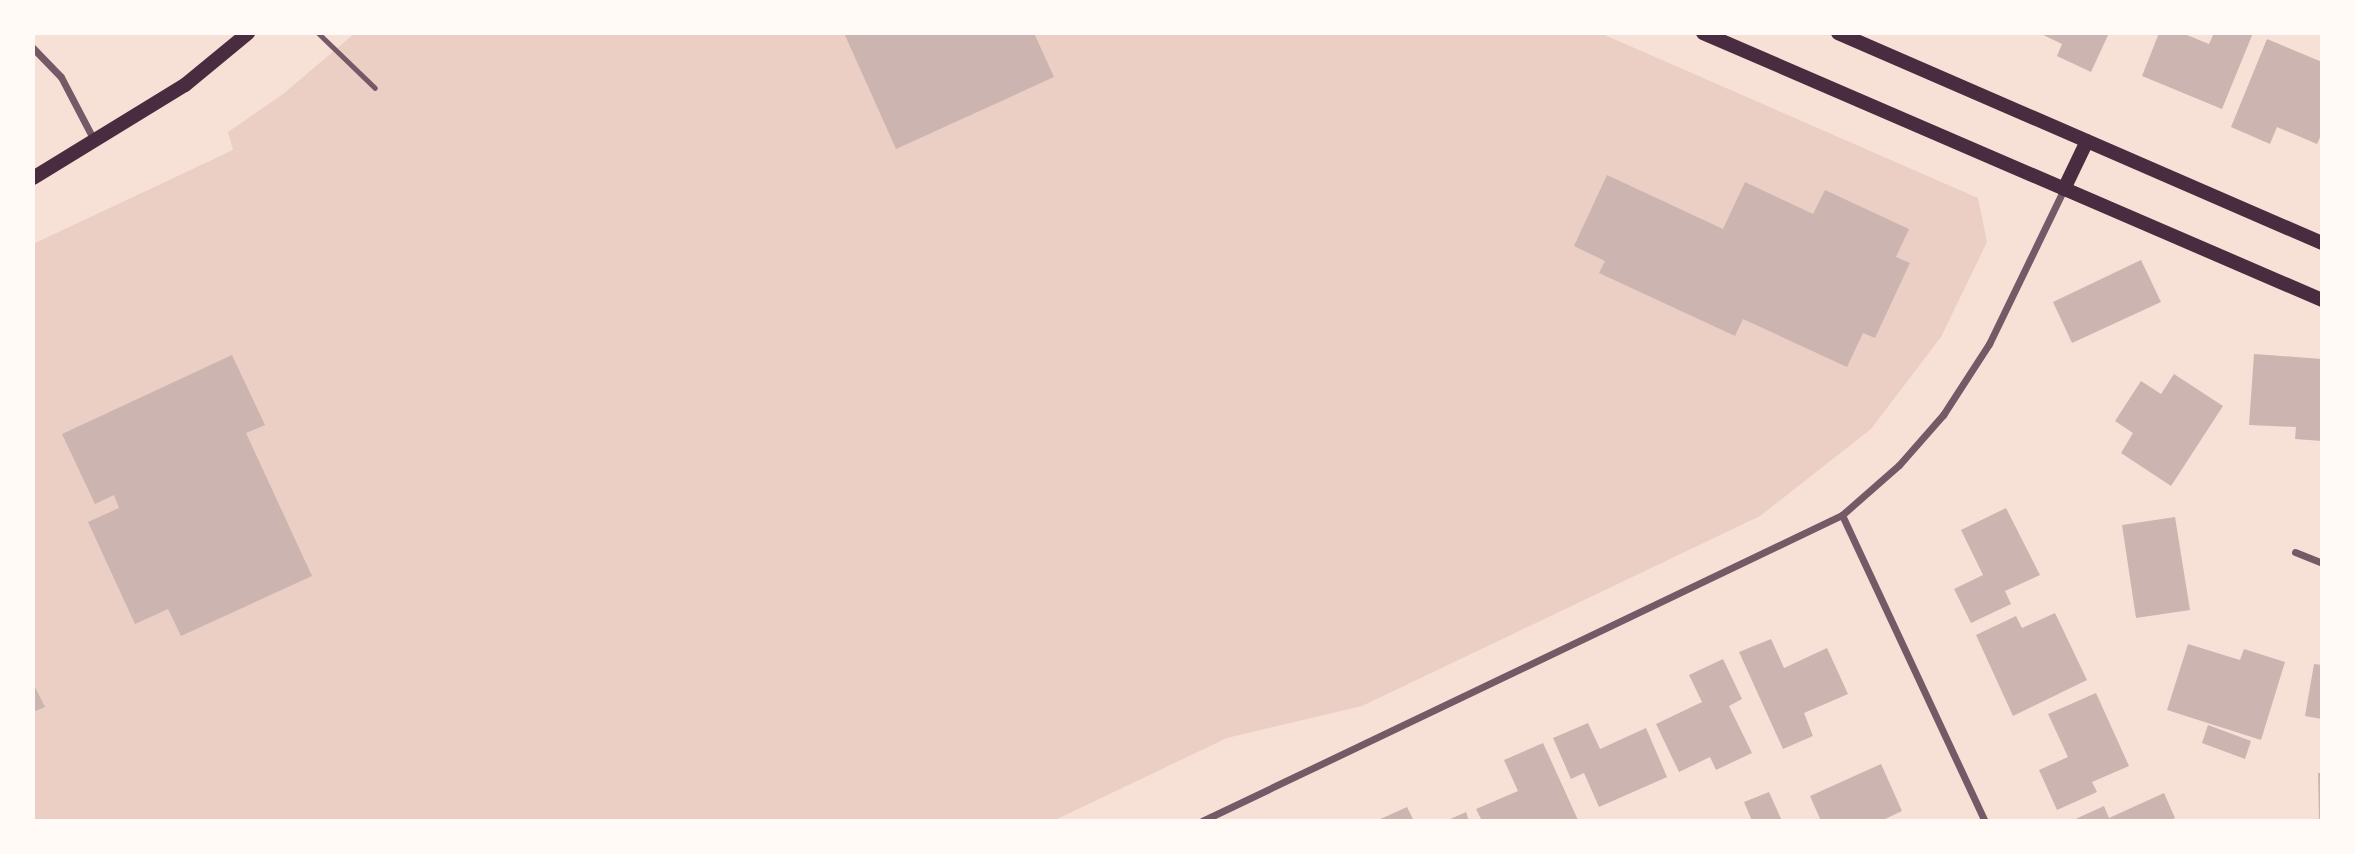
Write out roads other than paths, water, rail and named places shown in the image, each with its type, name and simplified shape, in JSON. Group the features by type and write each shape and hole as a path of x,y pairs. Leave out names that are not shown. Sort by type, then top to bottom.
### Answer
{"main road":[{"path":"33,178 96,143 185,85 248,33"},
{"path":"1703,33 2322,300"},
{"path":"1838,33 2322,243"},
{"path":"2064,189 2087,141"}],"street":[{"path":"33,48 61,77 96,143"},
{"path":"1202,821 1842,515 1899,465 1943,415 1989,344 2064,189"},
{"path":"1842,515 1985,821"},
{"path":"2295,552 2322,563"}],"lane":[{"path":"318,33 375,88"}]}
